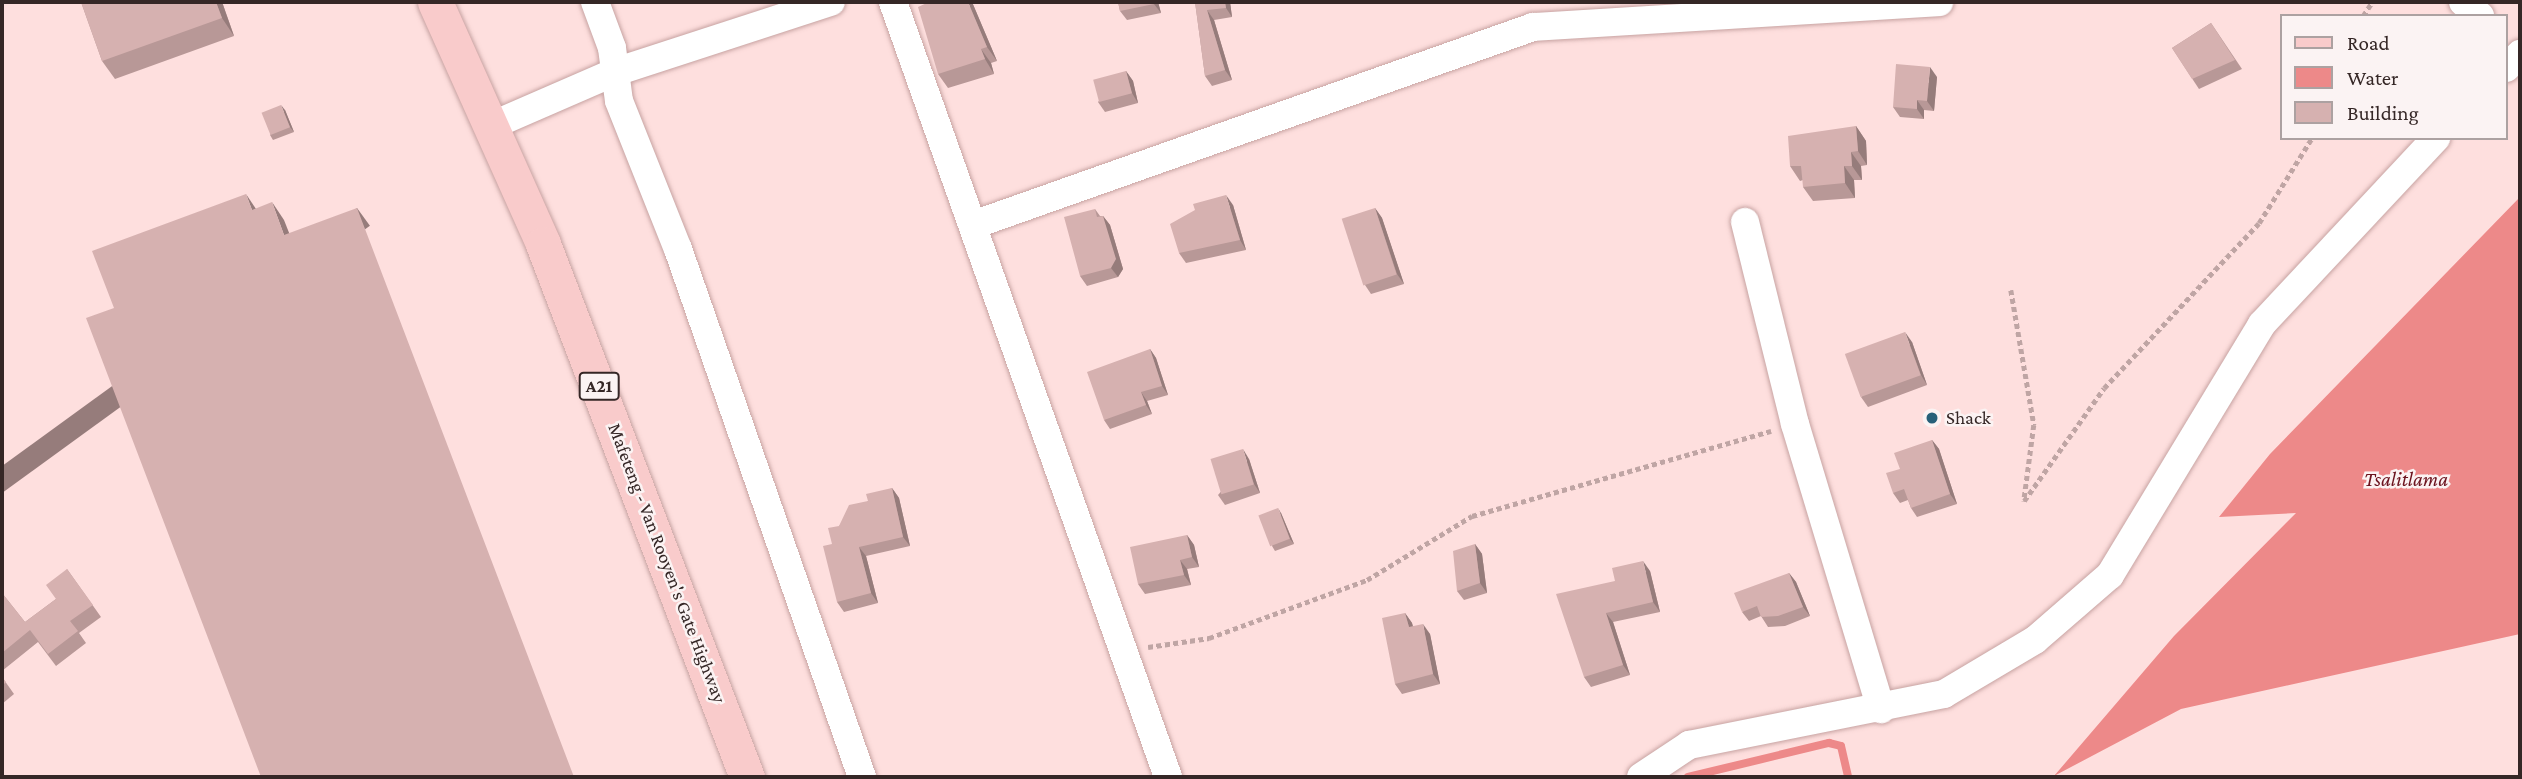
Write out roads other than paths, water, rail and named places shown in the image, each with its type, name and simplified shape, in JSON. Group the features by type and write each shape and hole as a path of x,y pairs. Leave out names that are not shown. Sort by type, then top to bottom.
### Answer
{"main road":[{"name":"Mafeteng - Van Rooyen's Gate Highway","path":"435,2 493,125 690,617 747,777"}],"street":[{"path":"595,2 615,72 619,101 678,249 862,777"},
{"path":"493,125 615,72 831,2"},
{"path":"893,2 1126,650 1168,777"},
{"path":"973,225 1533,27 1939,2"},
{"path":"2463,2 2478,14"},
{"path":"2508,66 2520,52"},
{"path":"1642,777 1689,745 1881,709 1944,694 2035,640 2110,575 2262,324 2434,140"},
{"path":"1745,222 1795,424 1881,709"}],"water":[{"name":"Tsalitlama","path":"2520,197 2520,634 2181,709 2054,776 2174,636 2296,513 2219,517 2270,454"}],"waterway":[{"path":"1688,777 1829,743 1841,746 1848,777"}],"place":[{"name":"Shack","path":"1932,418"}]}
